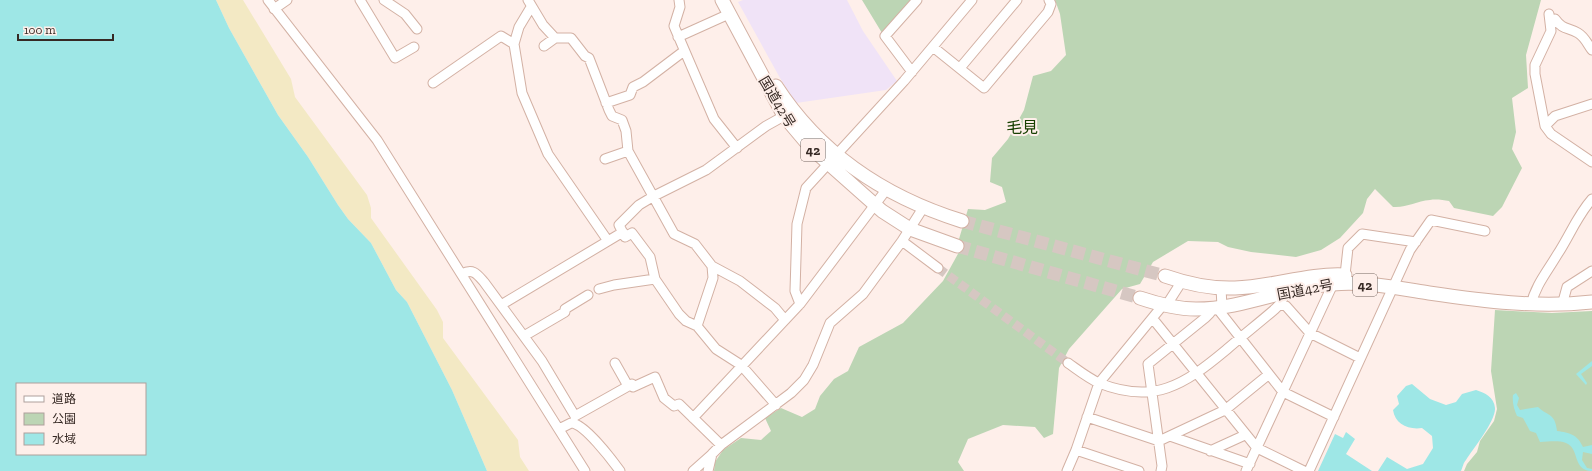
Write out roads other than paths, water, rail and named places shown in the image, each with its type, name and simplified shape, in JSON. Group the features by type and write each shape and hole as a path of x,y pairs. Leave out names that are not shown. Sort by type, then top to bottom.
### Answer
{"highway":[{"name":"国道42号","path":"722,0 784,116 797,133 833,160 886,190 923,208 962,221"},
{"name":"国道42号","path":"730,0 779,91 833,160 874,204 910,229 957,246"},
{"name":"国道42号","path":"1165,276 1182,282 1221,288 1252,287 1323,275 1345,275 1473,299 1592,302"},
{"name":"国道42号","path":"1140,298 1165,306 1184,309 1216,308 1283,298 1333,284 1394,284"},
{"name":"国道42号","path":"1563,301 1592,294"}],"street":[{"path":"268,0 377,140 585,471"},
{"path":"274,9 287,0"},
{"path":"360,0 395,58 414,47"},
{"path":"384,0 405,14 417,28"},
{"path":"679,0 680,7 674,26 678,37 714,119 737,148"},
{"path":"912,72 885,36 917,0"},
{"path":"800,304 795,291 797,217 806,188 912,72 972,0"},
{"path":"960,68 1017,0"},
{"path":"933,47 984,88 1048,12 1051,4 1049,0"},
{"path":"529,4 543,25 555,38"},
{"path":"529,4 519,27 514,44 522,93 548,154 608,241"},
{"path":"678,37 729,14"},
{"path":"1592,50 1584,38 1578,33 1560,26 1555,19 1550,17 1551,31 1535,65 1535,74 1545,126 1551,134 1592,162"},
{"path":"433,83 501,36 514,44"},
{"path":"544,46 555,38 572,38 585,56 589,58 612,116 622,120 626,131 628,151 674,234 695,244 712,266 740,281 775,308 785,320"},
{"path":"606,103 630,94 633,87 643,82 684,51"},
{"path":"1545,126 1555,116 1592,104"},
{"path":"776,405 741,365 716,349 697,326 686,321 679,314 655,278 650,257 632,233 625,237 620,225 639,205 706,170 766,126 784,116"},
{"path":"605,159 628,151"},
{"path":"693,418 741,365 800,304 886,190"},
{"path":"1532,301 1577,220 1592,199"},
{"path":"693,471 721,445 776,405 804,380 813,365 830,323 863,294 902,242 923,208"},
{"path":"1309,471 1410,250 1432,220 1485,231"},
{"path":"500,305 623,232"},
{"path":"1345,275 1348,248 1362,234 1416,242"},
{"path":"902,242 938,268"},
{"path":"697,326 713,278 712,266"},
{"path":"462,274 469,271 476,274 524,336 554,380 574,419 620,471"},
{"path":"1563,301 1567,287 1592,271"},
{"path":"598,290 614,284 655,278"},
{"path":"1068,363 1097,382 1119,390 1152,392 1171,387 1196,374 1239,339 1283,298 1292,280"},
{"path":"1067,471 1076,450 1097,382 1165,306 1182,282"},
{"path":"1170,436 1248,467 1333,284"},
{"path":"1161,471 1162,466 1159,441 1148,364 1216,308 1221,288"},
{"path":"524,336 565,312 565,309 588,295"},
{"path":"1283,298 1286,306 1310,333 1360,358"},
{"path":"1216,308 1282,392 1334,417"},
{"path":"1153,319 1257,448 1304,471"},
{"path":"615,363 628,386"},
{"path":"1087,417 1159,441 1225,410 1268,375"},
{"path":"559,429 628,386 632,384 633,387 655,377 664,398 674,406 680,404 721,445"},
{"path":"1210,451 1246,435"},
{"path":"1076,450 1139,471"},
{"path":"708,471 712,454"}],"water":[{"path":"0,0 216,0 229,28 278,115 308,157 348,219 371,243 396,290 407,302 452,390 487,471 0,471"},
{"path":"1592,361 1592,366 1581,374 1587,383 1586,385 1576,374"},
{"path":"1412,384 1430,399 1446,405 1456,402 1462,394 1476,390 1486,394 1493,401 1495,408 1492,420 1484,435 1464,462 1461,471 1378,471 1387,457 1407,469 1423,464 1433,448 1432,436 1422,428 1412,428 1403,425 1394,415 1393,410 1399,404 1397,396 1406,386"},
{"path":"1516,393 1519,398 1517,405 1520,410 1538,407 1553,418 1557,431 1573,435 1578,439 1583,447 1592,445 1592,454 1583,452 1582,460 1587,468 1592,469 1592,471 1581,467 1573,449 1566,443 1556,441 1540,442 1536,433 1530,431 1523,418 1517,416 1513,400 1513,395"},
{"path":"1346,432 1355,439 1346,454 1372,471 1318,471 1335,434 1343,438"}],"tunnel":[{"path":"962,221 1165,276"},
{"path":"957,246 1140,298"},
{"path":"938,268 1068,363"}],"district":[{"name":"毛見","path":"1022,127"}]}
